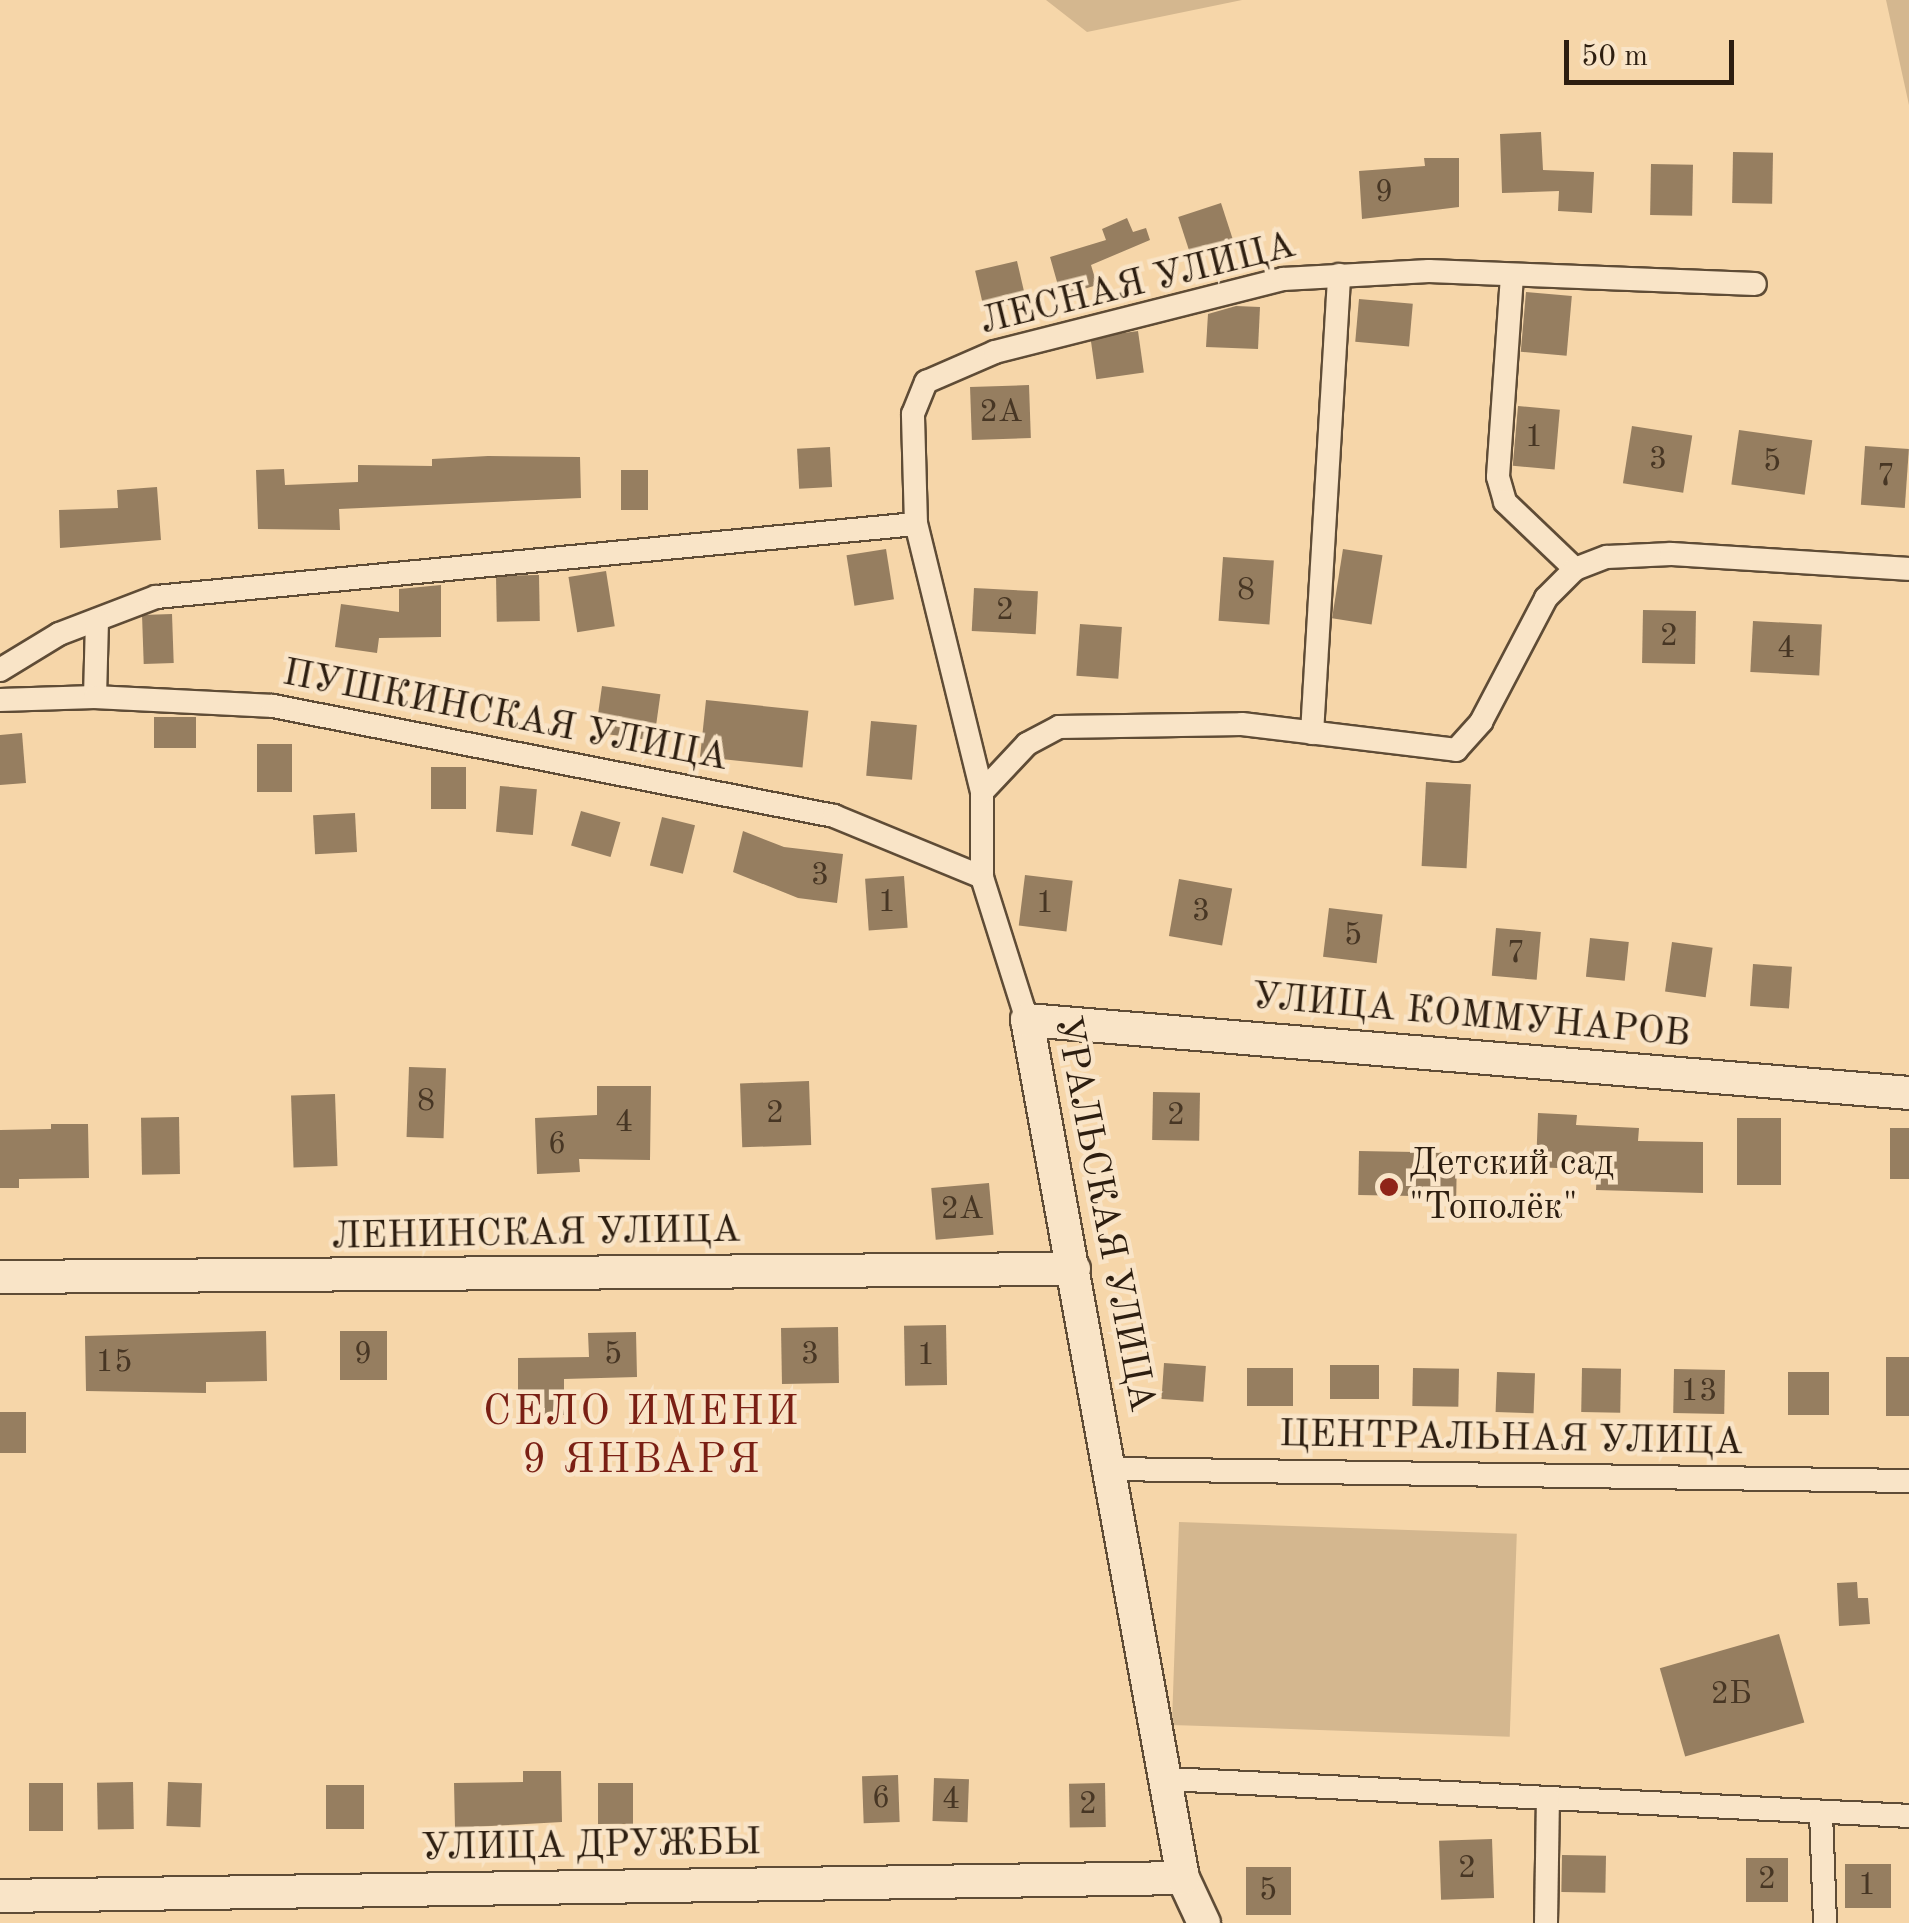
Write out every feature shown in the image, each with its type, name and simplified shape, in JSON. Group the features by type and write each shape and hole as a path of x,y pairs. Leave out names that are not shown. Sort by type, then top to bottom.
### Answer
{"street":[{"name":"ЛЕСНАЯ УЛИЦА","path":"916,524 913,414 926,382 943,370 1242,288 1339,275 1756,284"},
{"path":"1312,733 1339,275"},
{"path":"1512,276 1498,477 1504,502 1575,569"},
{"path":"0,670 97,620 156,597 916,524"},
{"name":"УРАЛЬСКАЯ УЛИЦА","path":"916,524 982,792 982,877 1027,1020 1184,1878 1204,1923"},
{"path":"982,792 1027,744 1059,727 1242,724 1456,750 1480,722 1546,598 1575,569 1607,557 1670,554 1909,569"},
{"path":"96,697 97,620"},
{"name":"ПУШКИНСКАЯ УЛИЦА","path":"0,700 96,697 273,706 834,816 982,877"},
{"name":"УЛИЦА КОММУНАРОВ","path":"1027,1020 1909,1093"},
{"name":"ЛЕНИНСКАЯ УЛИЦА","path":"0,1277 1074,1269"},
{"name":"ЦЕНТРАЛЬНАЯ УЛИЦА","path":"1111,1469 1909,1481"},
{"path":"1168,1779 1909,1816"},
{"path":"1546,1923 1548,1798"},
{"path":"1821,1812 1825,1923"},
{"name":"УЛИЦА ДРУЖБЫ","path":"0,1896 1184,1878"}],"shaded area":[{"path":"1046,0 1242,0 1087,32"},
{"path":"1886,0 1909,0 1909,105"},
{"path":"1179,1522 1517,1534 1510,1737 1172,1725"}],"building":[{"path":"1541,132 1543,170 1594,172 1592,213 1558,211 1559,191 1502,193 1500,134"},
{"path":"1733,152 1773,153 1772,204 1732,203"},
{"path":"1424,158 1459,158 1459,207 1362,219 1359,171 1425,166"},
{"path":"1651,164 1693,165 1692,216 1650,215"},
{"path":"1221,203 1234,242 1191,256 1178,217"},
{"path":"1127,218 1133,232 1146,228 1150,240 1091,265 1097,285 1061,296 1050,257 1106,240 1102,229"},
{"path":"1017,261 1026,301 984,311 975,271"},
{"path":"1526,292 1572,296 1567,356 1521,352"},
{"path":"1359,299 1413,304 1409,347 1355,342"},
{"path":"1236,306 1260,307 1258,349 1206,347 1208,314"},
{"path":"1138,331 1144,373 1096,379 1090,338"},
{"path":"1029,385 1031,438 972,440 970,387"},
{"path":"1518,406 1560,410 1555,469 1513,466"},
{"path":"1632,426 1692,436 1683,493 1623,483"},
{"path":"1739,430 1812,440 1805,495 1731,484"},
{"path":"1865,446 1909,449 1905,508 1861,505"},
{"path":"830,447 832,487 799,489 797,449"},
{"path":"580,457 581,498 339,509 340,530 258,529 256,470 284,469 285,485 358,482 358,465 432,466 432,459"},
{"path":"621,470 648,470 648,510 621,510"},
{"path":"157,487 161,540 60,548 59,510 118,508 117,490"},
{"path":"886,549 894,599 854,606 846,555"},
{"path":"1343,549 1383,555 1372,624 1332,618"},
{"path":"1223,557 1274,561 1269,624 1219,621"},
{"path":"606,571 615,626 577,632 568,577"},
{"path":"539,575 540,621 497,622 496,576"},
{"path":"441,585 441,637 379,638 377,653 335,647 341,604 399,612 399,589"},
{"path":"974,588 1038,591 1036,634 972,631"},
{"path":"1643,610 1696,611 1695,664 1642,663"},
{"path":"172,614 174,663 144,664 142,615"},
{"path":"1753,621 1822,625 1819,676 1750,672"},
{"path":"1080,624 1122,627 1118,679 1076,676"},
{"path":"602,686 660,694 654,741 595,733"},
{"path":"706,700 808,711 802,767 700,757"},
{"path":"154,717 196,717 196,748 154,748"},
{"path":"871,721 917,725 912,780 866,776"},
{"path":"22,733 26,783 0,785 0,735"},
{"path":"257,744 292,744 292,792 257,792"},
{"path":"431,767 466,767 466,809 431,809"},
{"path":"1426,782 1471,784 1467,868 1422,866"},
{"path":"500,786 537,789 533,835 496,832"},
{"path":"581,811 620,822 610,857 571,846"},
{"path":"355,813 357,852 315,854 313,815"},
{"path":"662,817 695,825 683,874 650,866"},
{"path":"743,831 784,847 843,854 837,903 798,898 733,872"},
{"path":"1025,875 1073,881 1066,931 1019,926"},
{"path":"904,876 908,928 869,931 865,879"},
{"path":"1179,879 1232,888 1222,945 1169,936"},
{"path":"1329,908 1383,915 1377,963 1323,957"},
{"path":"1496,928 1541,932 1537,980 1492,976"},
{"path":"1590,938 1629,942 1625,981 1586,977"},
{"path":"1672,942 1713,948 1706,997 1665,992"},
{"path":"1753,964 1792,967 1789,1009 1750,1006"},
{"path":"409,1067 446,1068 444,1138 407,1137"},
{"path":"809,1081 811,1145 742,1147 740,1083"},
{"path":"597,1086 651,1086 650,1160 579,1159 580,1172 537,1174 535,1118 597,1115"},
{"path":"1153,1092 1200,1093 1199,1141 1152,1140"},
{"path":"335,1094 338,1166 294,1167 291,1096"},
{"path":"1538,1113 1577,1115 1576,1125 1639,1128 1638,1141 1703,1142 1703,1193 1596,1190 1597,1170 1536,1167"},
{"path":"179,1117 180,1174 142,1175 141,1118"},
{"path":"1737,1118 1781,1118 1781,1185 1737,1185"},
{"path":"51,1124 88,1124 89,1178 19,1179 19,1188 0,1188 0,1130 51,1129"},
{"path":"1890,1128 1909,1128 1909,1179 1890,1179"},
{"path":"1359,1151 1457,1153 1456,1197 1358,1195"},
{"path":"989,1183 994,1235 936,1240 931,1188"},
{"path":"946,1325 947,1385 905,1386 904,1326"},
{"path":"838,1327 839,1383 782,1384 781,1328"},
{"path":"266,1331 267,1381 206,1382 206,1393 86,1391 85,1336"},
{"path":"340,1331 387,1331 387,1380 340,1380"},
{"path":"636,1332 637,1377 564,1379 564,1415 518,1416 518,1358 589,1357 588,1333"},
{"path":"1886,1357 1909,1357 1909,1416 1886,1416"},
{"path":"1164,1363 1206,1366 1203,1402 1161,1399"},
{"path":"1330,1365 1379,1365 1379,1399 1330,1399"},
{"path":"1247,1368 1293,1368 1293,1406 1247,1406"},
{"path":"1413,1368 1459,1369 1458,1407 1412,1406"},
{"path":"1582,1368 1621,1369 1620,1413 1581,1412"},
{"path":"1674,1369 1725,1370 1724,1414 1673,1413"},
{"path":"1497,1372 1535,1373 1534,1413 1496,1412"},
{"path":"1788,1372 1829,1372 1829,1415 1788,1415"},
{"path":"0,1412 26,1412 26,1453 0,1453"},
{"path":"1857,1582 1858,1598 1868,1598 1870,1624 1839,1626 1837,1583"},
{"path":"1779,1634 1804,1722 1685,1757 1660,1668"},
{"path":"523,1771 561,1771 562,1822 455,1828 454,1783 523,1782"},
{"path":"898,1775 900,1822 864,1823 862,1776"},
{"path":"934,1778 969,1779 967,1822 932,1821"},
{"path":"133,1782 134,1829 98,1830 97,1783"},
{"path":"168,1782 202,1783 200,1827 166,1826"},
{"path":"29,1783 63,1783 63,1831 29,1831"},
{"path":"598,1783 633,1783 633,1824 598,1824"},
{"path":"1105,1783 1106,1827 1070,1828 1069,1784"},
{"path":"326,1785 364,1785 364,1829 326,1829"},
{"path":"1492,1839 1494,1898 1441,1900 1439,1841"},
{"path":"1562,1855 1606,1856 1605,1893 1561,1892"},
{"path":"1746,1858 1788,1858 1788,1902 1746,1902"},
{"path":"1845,1864 1891,1864 1891,1908 1845,1908"},
{"path":"1246,1867 1291,1867 1291,1915 1246,1915"}],"place":[{"name":"Детский сад \"Тополёк\"","path":"1389,1187"}],"district":[{"name":"СЕЛО ИМЕНИ 9 ЯНВАРЯ","path":"642,1437"}]}
